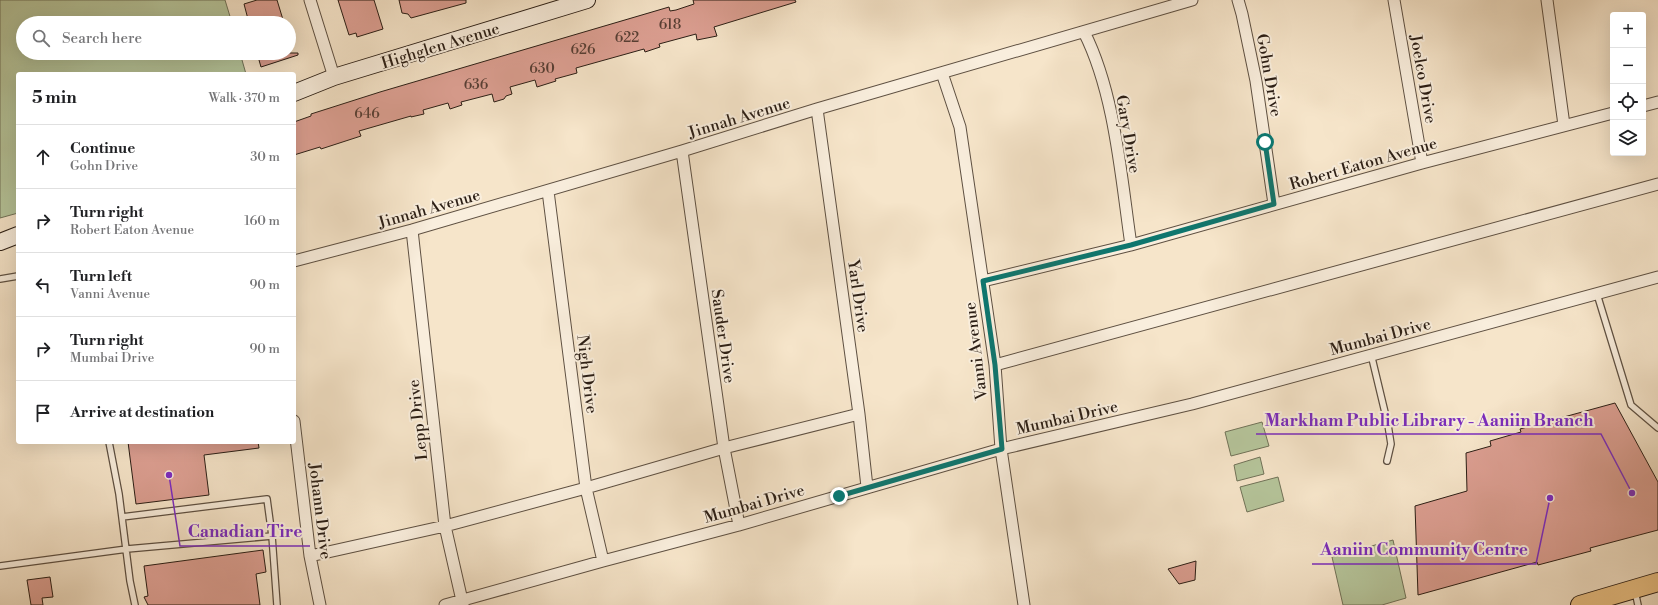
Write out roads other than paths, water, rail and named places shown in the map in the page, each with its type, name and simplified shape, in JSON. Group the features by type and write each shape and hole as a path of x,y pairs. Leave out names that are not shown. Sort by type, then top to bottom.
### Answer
{"main road":[{"path":"1580,605 1636,597 1658,582"}],"street":[{"path":"310,0 334,77"},
{"name":"Highglen Avenue","path":"296,92 334,77 587,0"},
{"name":"Jinnah Avenue","path":"296,260 412,230 548,191 817,109 1192,0"},
{"name":"Gohn Drive","path":"1238,0 1256,81 1274,204"},
{"name":"Joelco Drive","path":"1394,0 1422,163"},
{"path":"1547,0 1564,125"},
{"name":"Gary Drive","path":"1084,32 1093,50 1111,111 1131,245"},
{"name":"Vanni Avenue","path":"942,73 960,127 995,365 1002,449 1024,605"},
{"path":"1646,105 1658,102"},
{"name":"Yarl Drive","path":"817,109 859,414 867,487"},
{"name":"Robert Eaton Avenue","path":"983,281 1131,245 1422,163 1610,114"},
{"name":"Sauder Drive","path":"682,151 724,448 739,525"},
{"path":"995,365 1658,184"},
{"name":"Nigh Drive","path":"548,191 586,488 603,561"},
{"name":"Lepp Drive","path":"412,230 445,526 462,603"},
{"path":"0,242 16,236"},
{"name":"Mumbai Drive","path":"462,603 603,561 739,525 1002,449 1192,404 1658,277"},
{"path":"310,556 445,526 586,488 724,448 859,414"},
{"name":"Johann Drive","path":"296,438 310,556 320,605"},
{"path":"445,605 462,603"}],"lane":[{"path":"0,279 16,276"},
{"path":"1597,294 1631,405 1658,428"},
{"path":"1371,354 1391,444 1387,461"},
{"path":"109,444 122,517 134,605"},
{"path":"122,517 268,499 277,605"},
{"path":"0,566 126,548 272,536"}],"place":[{"name":"Canadian Tire","path":"169,475"},
{"name":"Markham Public Library - Aaniin Branch","path":"1632,493"},
{"name":"Aaniin Community Centre","path":"1550,498"}]}
